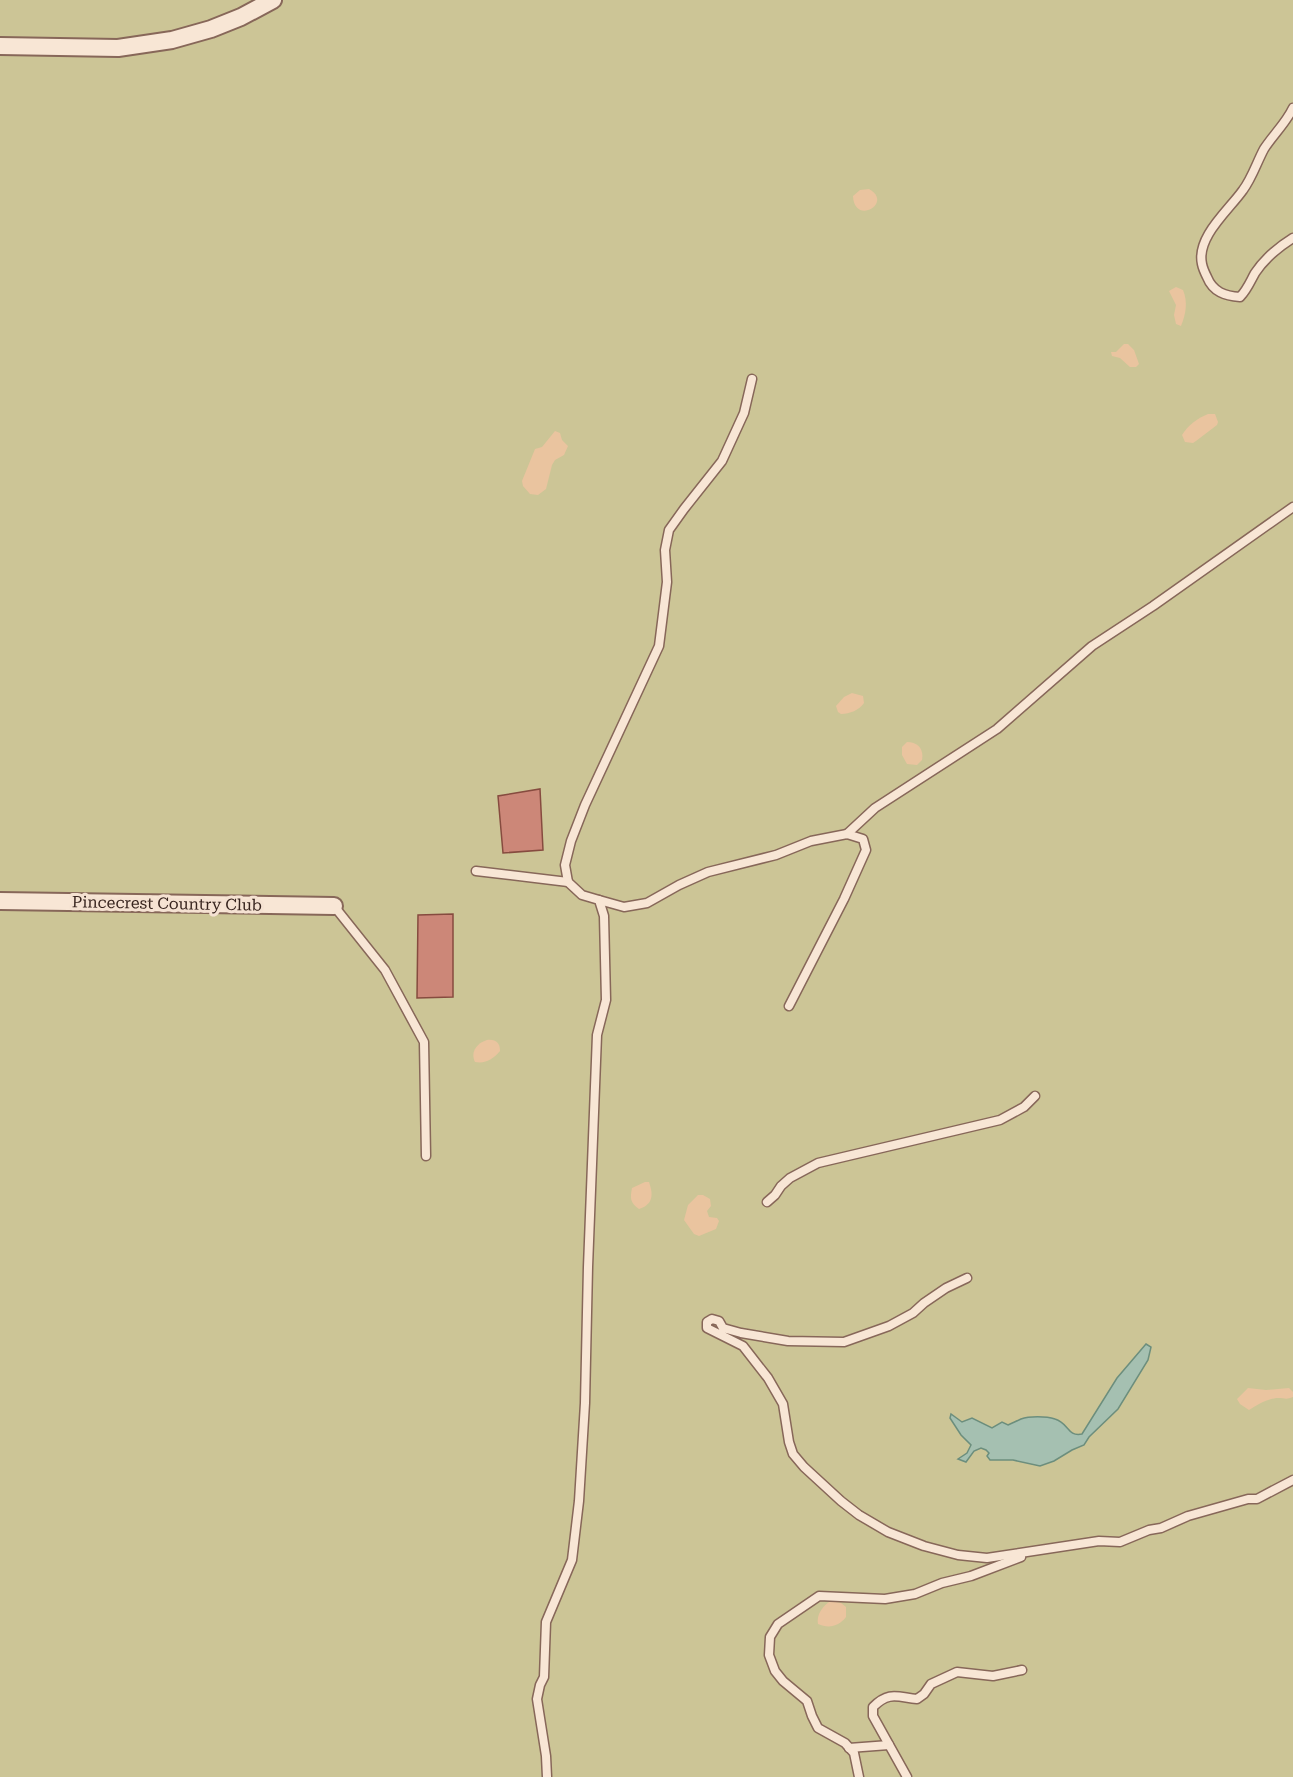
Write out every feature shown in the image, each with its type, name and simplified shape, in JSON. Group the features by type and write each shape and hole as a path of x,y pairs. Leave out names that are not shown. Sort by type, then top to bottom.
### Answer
{"street":[{"path":"0,46 118,48 172,40 241,17 273,0"},
{"name":"Pincecrest Country Club","path":"0,901 334,906"}],"lane":[{"path":"1293,108 1265,149 1243,189 1216,222 1204,243 1201,263 1209,282 1218,292 1240,297 1248,289 1253,276 1270,254 1293,238"},
{"path":"568,882 566,865 571,841 585,805 659,646 667,582 665,550 669,530 722,461 744,412 753,379"},
{"path":"848,834 875,808 997,729 1092,646 1293,507"},
{"path":"476,871 568,882 582,895 624,907 647,903 708,872 776,855 811,841 848,834 863,839 866,850 836,917 789,1006"},
{"path":"546,1777 545,1744 537,1699 544,1677 546,1622 572,1560 579,1501 585,1403 597,1035 606,1000 604,916 599,900"},
{"path":"334,906 385,970 424,1042 426,1156"},
{"path":"766,1202 790,1178 818,1163 1000,1120 1024,1107 1035,1096"},
{"path":"967,1278 946,1288 913,1313 889,1326 844,1342 788,1341 755,1336 723,1328 719,1321 712,1319 707,1322 707,1328 743,1346 768,1378 783,1404 793,1454 841,1502 888,1532 924,1546 958,1555 987,1558 1032,1553 1099,1541 1120,1542 1188,1516 1248,1499 1257,1499 1293,1480"},
{"path":"859,1777 854,1753 818,1728 807,1701 783,1681 775,1671 769,1655 770,1637 778,1624 819,1596 885,1599 915,1594 1032,1553"},
{"path":"907,1777 873,1716 873,1707 881,1699 889,1695 917,1699 931,1684 957,1672 993,1676 1022,1670"},
{"path":"849,1748 889,1745"}],"shaded area":[{"path":"0,0 1293,0 1293,1777 0,1777"},
{"path":"1146,1344 1151,1347 1148,1360 1118,1409 1089,1437 1084,1445 1040,1466 1013,1460 990,1460 987,1456 989,1453 981,1448 974,1451 966,1462 958,1459 967,1453 971,1445 950,1418 951,1414 962,1422 972,1418 992,1428 1002,1422 1008,1425 1024,1418 1047,1417 1060,1421 1073,1433 1082,1434 1117,1378"}],"sand":[{"path":"869,189 876,195 875,205 865,211 859,210 853,196 860,190"},
{"path":"1176,287 1183,290 1186,299 1181,326 1176,324 1174,315 1176,305 1169,291"},
{"path":"1124,344 1128,344 1134,350 1139,364 1136,367 1130,367 1120,358 1112,356 1111,352 1116,352"},
{"path":"1208,414 1215,414 1217,425 1193,443 1185,442 1182,435 1184,431"},
{"path":"555,431 560,433 562,440 568,446 564,455 555,460 552,465 546,489 538,495 530,494 522,481 535,449 542,447"},
{"path":"852,693 863,696 864,703 854,711 841,714 836,706 844,697"},
{"path":"907,742 914,743 921,749 922,760 917,765 907,764 902,755 902,747"},
{"path":"487,1040 497,1042 500,1051 489,1060 475,1062 473,1055 475,1048"},
{"path":"649,1182 651,1198 644,1207 639,1209 631,1200 632,1188"},
{"path":"698,1195 710,1199 711,1206 707,1211 709,1217 717,1218 719,1221 716,1229 699,1236 694,1234 684,1220 688,1205"},
{"path":"1248,1388 1266,1390 1289,1388 1293,1392 1293,1397 1271,1399 1249,1410 1237,1399"},
{"path":"831,1601 841,1603 846,1607 846,1617 834,1626 818,1624 821,1611"}],"building":[{"path":"540,789 543,850 503,853 498,796"},
{"path":"453,914 453,997 417,998 418,915"}]}
